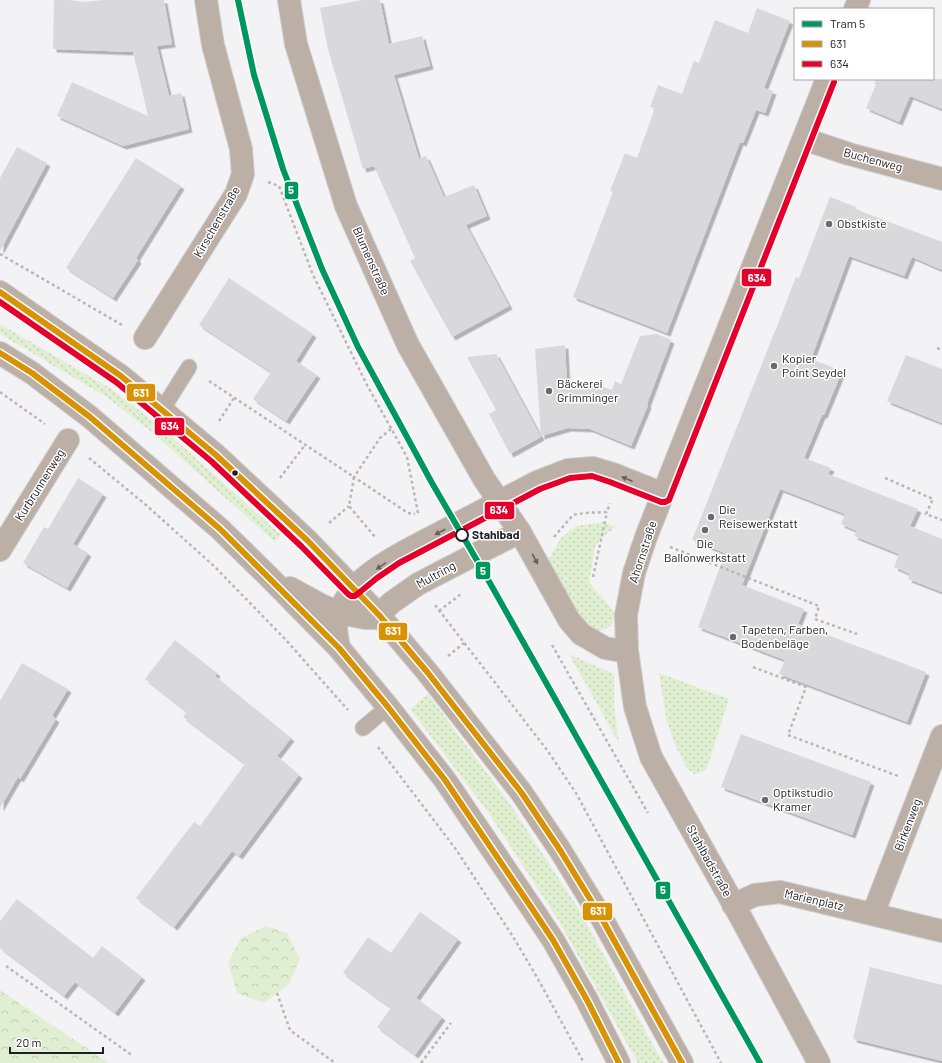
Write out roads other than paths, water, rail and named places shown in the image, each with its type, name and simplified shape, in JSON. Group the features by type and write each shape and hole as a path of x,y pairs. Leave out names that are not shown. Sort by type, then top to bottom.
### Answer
{"street":[{"name":"Kirschenstraße","path":"145,338 236,194 243,174 241,149 213,45 206,0"},
{"name":"Blumenstraße","path":"289,0 296,44 346,206 408,345 484,479 520,532 569,620 581,634 605,648 627,650"},
{"name":"Ahornstraße","path":"627,650 627,608 634,573 646,537 828,80"},
{"name":"Buchenweg","path":"804,139 849,154 942,178"},
{"path":"0,292 121,376 216,455 308,541 379,615 428,673 521,792 560,850 601,916 682,1063"},
{"path":"0,353 32,373 90,417 220,529 339,648 388,707 445,780 553,940 620,1063"},
{"name":"Kurbrunnenweg","path":"0,550 68,440"},
{"path":"339,648 336,628 339,613 346,598 353,588 372,572 395,556 537,482 568,470 593,468 613,474 663,494"},
{"name":"Multring","path":"379,615 391,603 418,584 520,532"},
{"path":"269,577 339,613 365,618 374,618 379,615"},
{"name":"Stahlbadstraße","path":"627,650 635,707 650,757 819,1063"},
{"name":"Birkenweg","path":"873,914 942,736"},
{"name":"Marienplatz","path":"733,905 755,895 780,892 942,931"}],"lane":[{"path":"162,410 189,368"},
{"path":"363,728 388,707"}],"tram line":[{"name":"5","path":"238,0 254,75 283,169 322,269 358,347 432,483 486,576 760,1063"}],"place":[{"name":"Obstkiste","path":"829,224"},
{"name":"Kopier Point Seydel","path":"774,366"},
{"name":"Bäckerei Grimminger","path":"549,391"},
{"name":"Die Reisewerkstatt","path":"711,517"},
{"name":"Die Ballonwerkstatt","path":"705,530"},
{"name":"Stahlbad","path":"462,535"},
{"name":"Tapeten, Farben, Bodenbeläge","path":"733,637"},
{"name":"Optikstudio Kramer","path":"765,800"}]}
